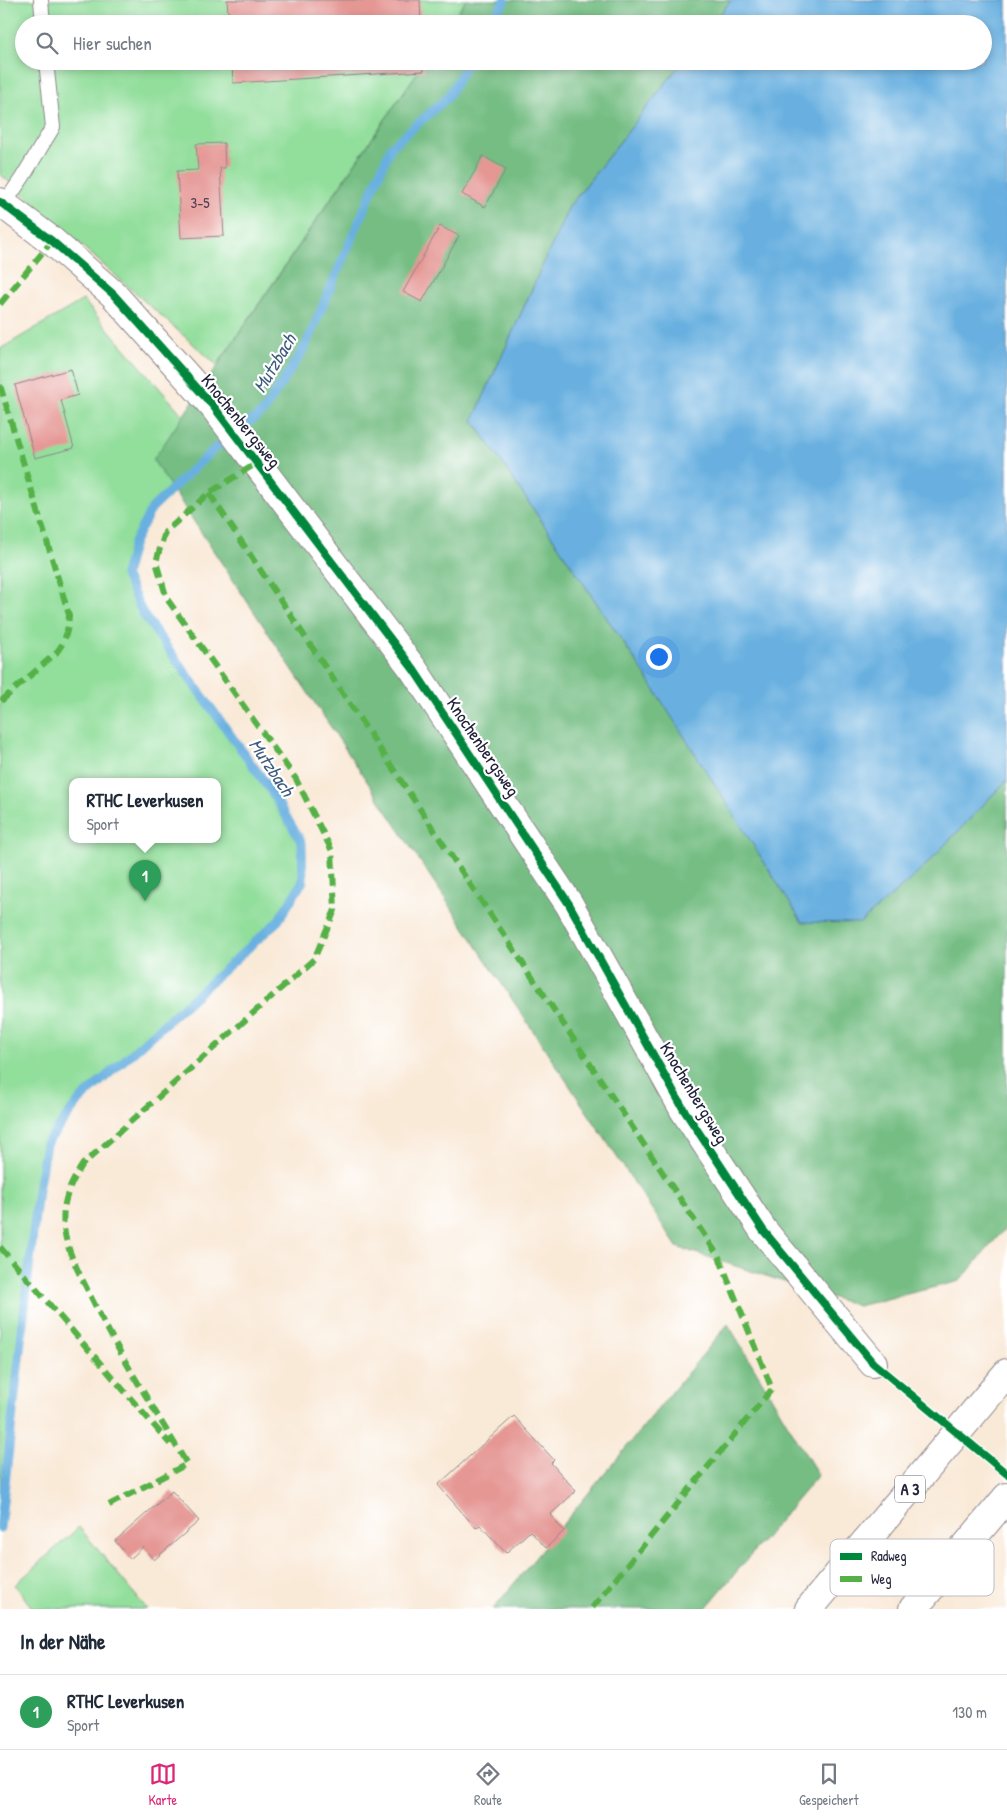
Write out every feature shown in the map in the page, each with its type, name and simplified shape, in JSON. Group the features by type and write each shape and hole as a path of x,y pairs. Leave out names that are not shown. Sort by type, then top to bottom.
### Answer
{"main road":[{"name":"Knochenbergsweg","path":"1,205 52,241 113,294 214,407 414,670 569,904 684,1110 763,1230 874,1362"},
{"name":"A 3","path":"868,1539 1007,1373"},
{"path":"972,1539 1007,1497"},
{"name":"A 3","path":"810,1609 830,1585"},
{"path":"913,1609 924,1596"}],"lane":[{"path":"41,0 42,15"},
{"path":"1,205 54,127 47,70"}],"green space":[{"path":"0,0 466,0 456,15 15,15 15,70 419,70 217,365 0,174"},
{"path":"466,0 731,0 720,15 456,15"},
{"path":"419,70 676,70 569,207 473,420 640,667 860,923 918,873 1007,780 1007,1226 960,1281 858,1306 677,1247 153,460"},
{"path":"83,300 213,450 152,508 134,542 125,575 143,614 269,788 302,843 303,881 278,921 79,1100 46,1144 24,1275 0,1519 0,349"},
{"path":"728,1324 818,1475 705,1609 493,1609"},
{"path":"79,1527 147,1609 33,1609 15,1585"}],"water":[{"path":"731,0 1007,0 1007,780 918,873 860,923 802,922 640,667 473,420 569,207 676,70 992,70 992,15 720,15"}],"building":[{"path":"227,0 420,0 421,15 228,15"},
{"path":"232,70 424,70 424,71 233,83"},
{"path":"224,143 225,168 220,168 224,236 181,238 177,171 198,170 196,144"},
{"path":"483,156 506,169 485,207 462,194"},
{"path":"440,226 459,236 422,302 403,292"},
{"path":"71,369 78,395 61,400 74,448 35,458 15,385"},
{"path":"514,1416 554,1460 551,1463 576,1491 550,1515 564,1531 546,1548 530,1531 506,1553 480,1525 476,1528 438,1485"},
{"path":"172,1491 199,1521 154,1560 143,1547 130,1559 115,1541"}],"waterway":[{"name":"Mutzbach","path":"496,15 505,0"},
{"name":"Mutzbach","path":"0,1528 38,1190 46,1144 79,1101 278,921 303,881 302,843 269,788 143,614 125,575 134,542 152,508 213,450 264,411 305,347 391,147 447,98 464,70"}],"marked path":[{"path":"0,304 52,241"},
{"path":"0,385 69,615 66,635 56,653 0,702"},
{"path":"109,1505 187,1464 114,1341 75,1264 68,1246 63,1219 68,1194 83,1164 314,959 335,910 332,851 296,779 167,599 156,562 165,532 209,493 257,463"},
{"path":"209,493 719,1257 772,1389 591,1609"},
{"path":"0,1247 170,1444"}],"cycle path":[{"path":"0,202 52,241 113,294 214,407 414,670 569,904 684,1110 763,1230 873,1363 1007,1474"}],"place":[{"name":"RTHC Leverkusen","path":"145,901"}]}
